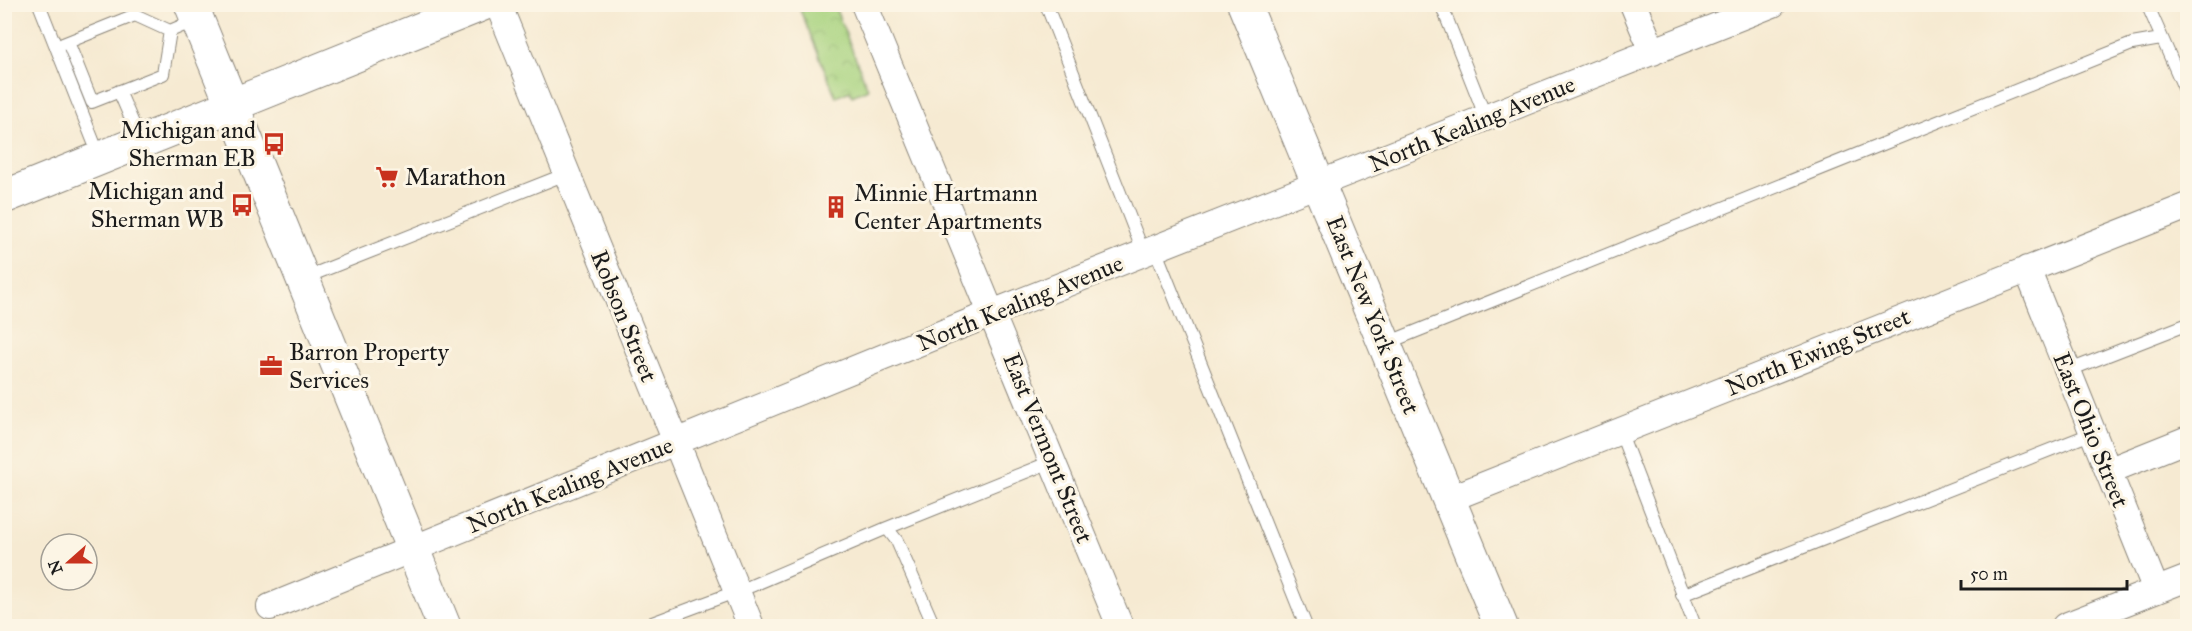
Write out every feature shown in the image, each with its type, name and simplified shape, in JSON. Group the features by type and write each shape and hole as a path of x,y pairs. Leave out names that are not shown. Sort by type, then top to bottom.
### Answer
{"main road":[{"path":"4,197 483,4"},
{"name":"East New York Street","path":"1244,4 1501,627"},
{"path":"186,18 232,105 444,627"}],"street":[{"name":"Robson Street","path":"498,4 751,627"},
{"name":"East Vermont Street","path":"864,4 1120,627"},
{"path":"1633,4 1653,52"},
{"name":"North Kealing Avenue","path":"270,607 992,313 1773,4"},
{"name":"North Ewing Street","path":"1449,499 2187,206"},
{"name":"East Ohio Street","path":"2027,269 2156,590"},
{"path":"2108,471 2187,439"},
{"path":"2065,627 2187,578"}],"lane":[{"path":"39,4 62,45 86,104 100,159"},
{"path":"1046,4 1306,627"},
{"path":"1441,4 1486,118"},
{"path":"2147,4 2187,97"},
{"path":"62,45 135,15 186,18 163,74 86,104"},
{"path":"1384,344 2132,44 2161,39"},
{"path":"118,91 141,142"},
{"path":"303,279 566,174"},
{"path":"2067,371 2187,324"},
{"path":"1620,431 1695,627"},
{"path":"1682,595 2093,433"},
{"path":"644,627 1053,461"},
{"path":"887,528 897,541 934,627"}],"green space":[{"path":"798,5 834,5 868,89 852,96 850,91 836,97"}],"place":[{"name":"Michigan and Sherman EB","path":"274,144"},
{"name":"Marathon","path":"387,177"},
{"name":"Michigan and Sherman WB","path":"242,205"},
{"name":"Minnie Hartmann Center Apartments","path":"836,207"},
{"name":"Barron Property Services","path":"271,366"}]}
